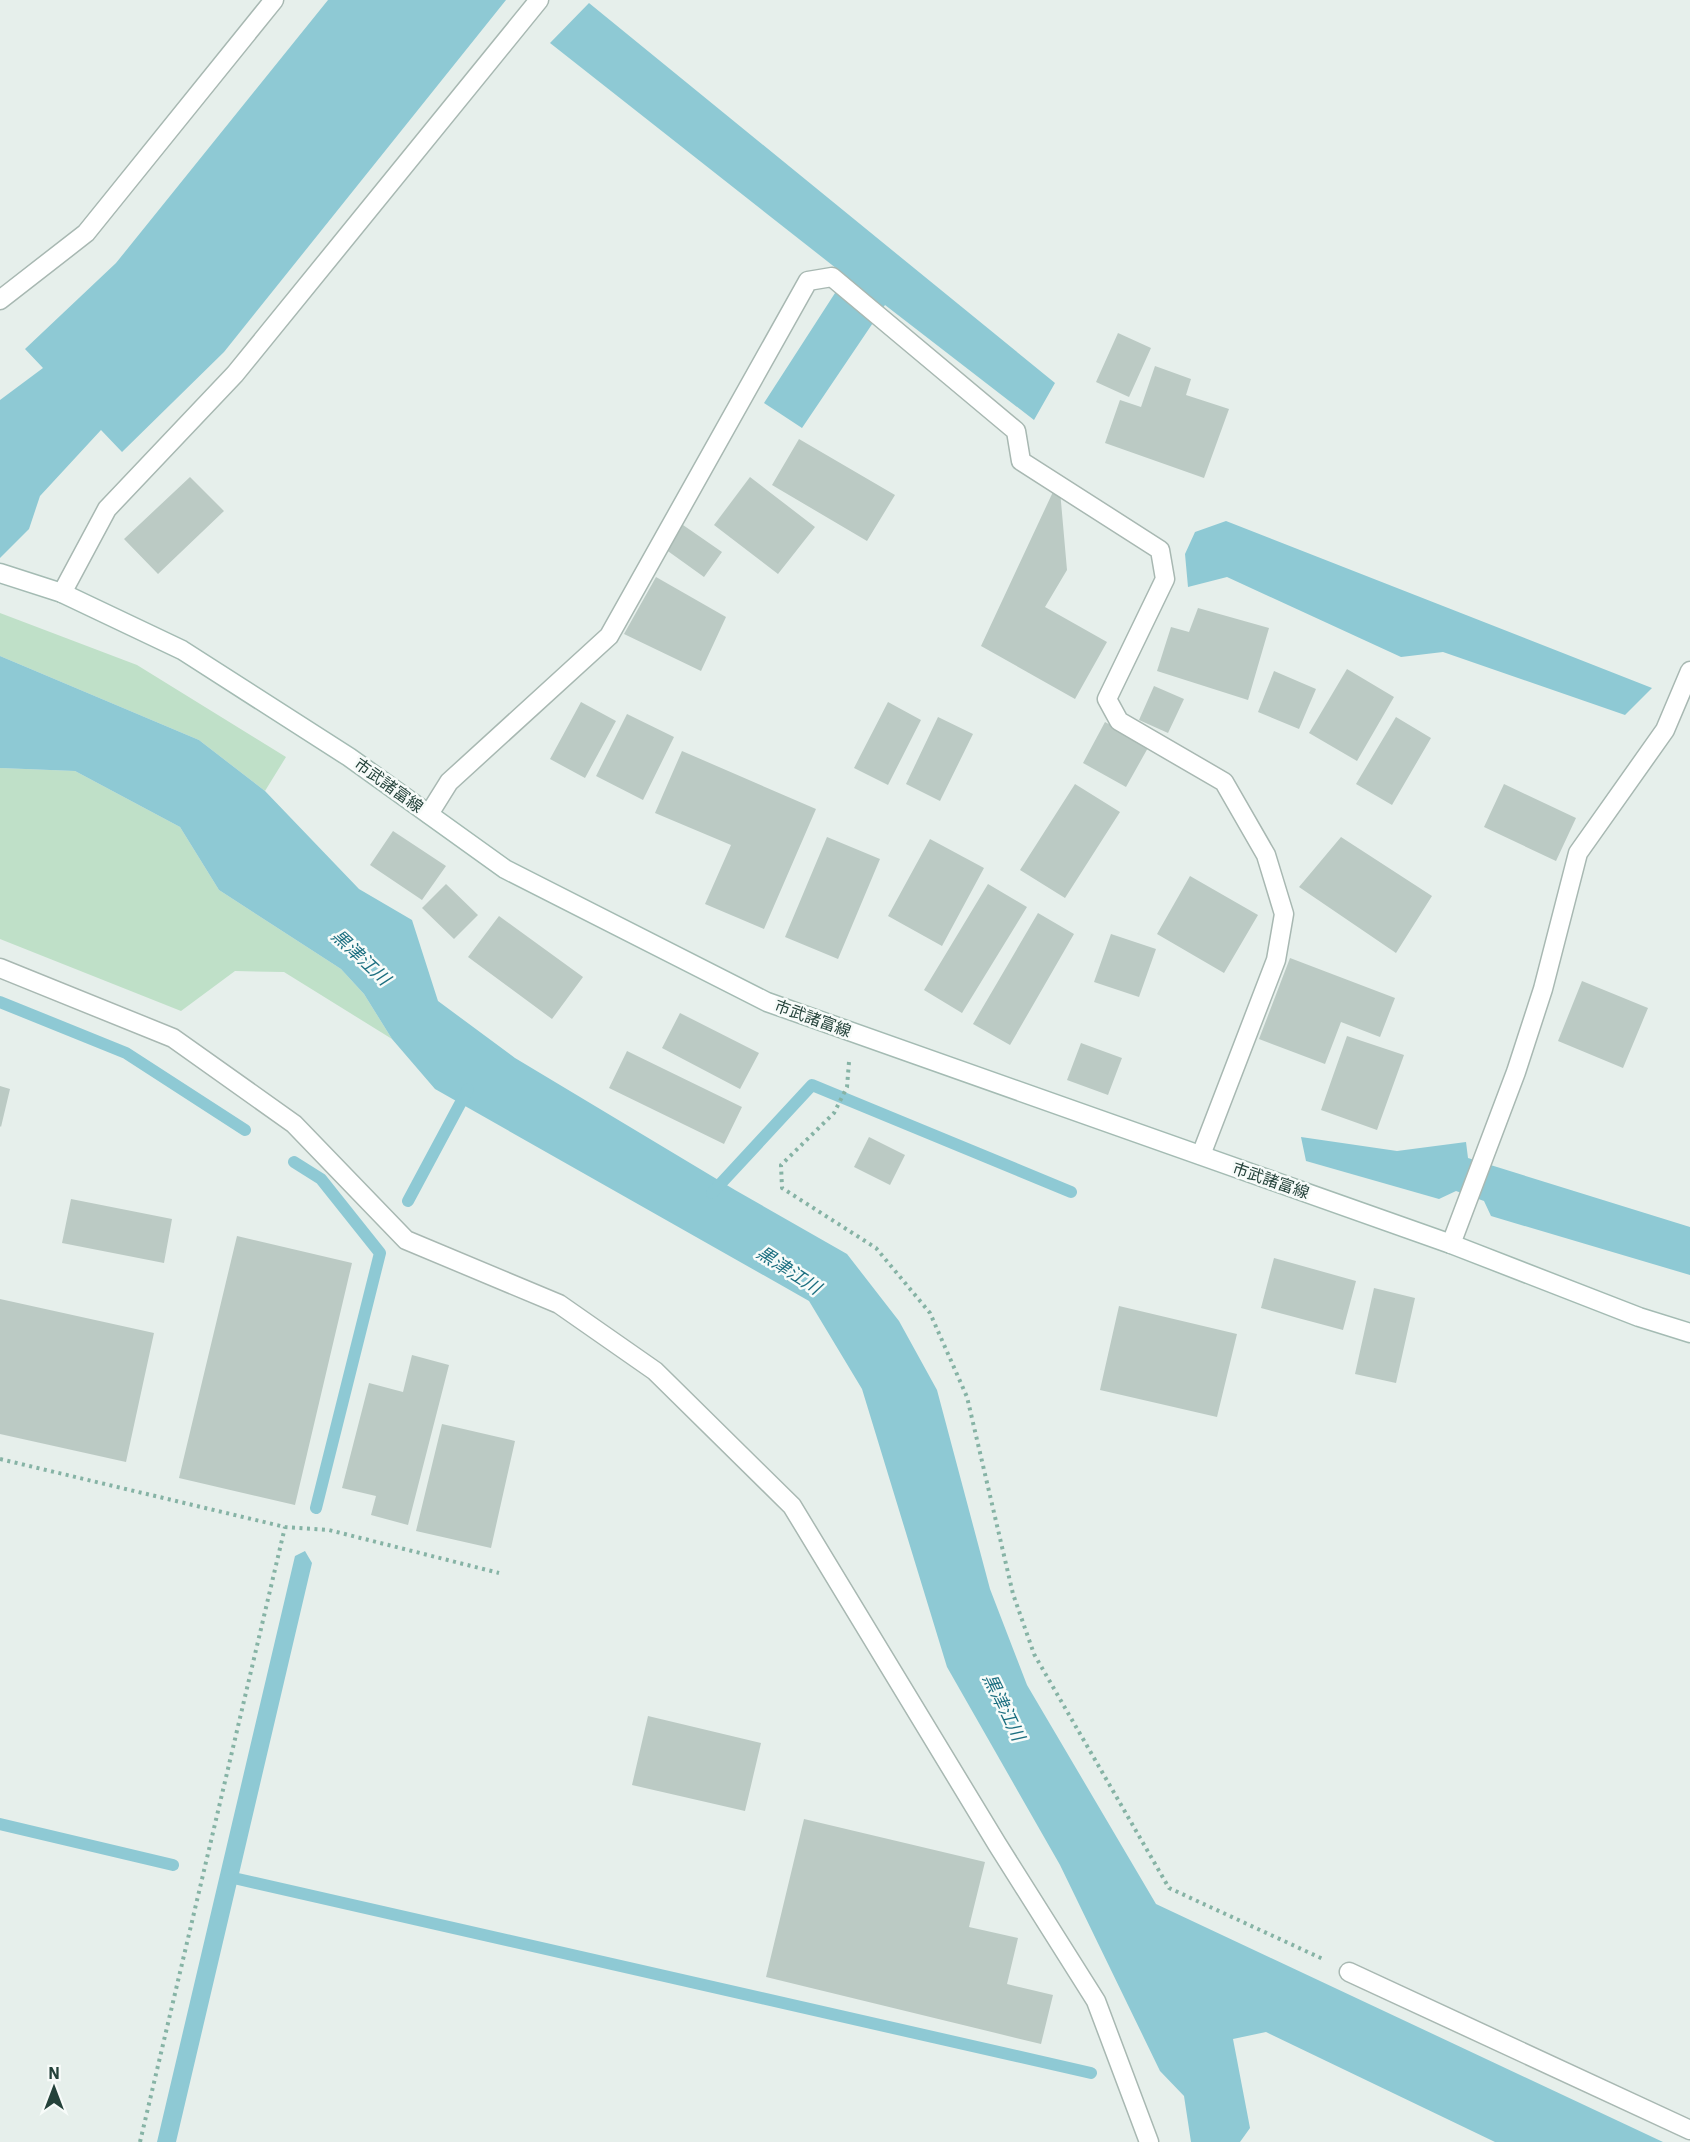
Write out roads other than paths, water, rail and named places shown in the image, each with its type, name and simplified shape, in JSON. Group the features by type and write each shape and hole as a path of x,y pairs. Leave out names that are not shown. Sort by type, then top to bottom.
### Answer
{"street":[{"path":"0,300 86,233 274,0"},
{"path":"62,593 107,509 235,374 539,0"},
{"path":"429,814 449,782 609,636 808,281 832,276 1016,431 1021,461 1160,550 1165,579 1107,699 1119,721 1224,782 1266,855 1284,914 1276,960 1200,1155"},
{"name":"市武諸富線","path":"6,575 62,593 182,650 349,757 505,869 767,1002 1451,1244 1639,1317 1690,1333"},
{"path":"1451,1244 1516,1072 1543,989 1578,852 1665,730 1690,671"},
{"path":"0,968 173,1038 294,1124 406,1239 559,1304 655,1371 792,1506 991,1834 1096,2001 1149,2142"},
{"path":"1349,1972 1690,2130"}],"water":[{"path":"328,0 506,0 224,352 122,452 101,430 40,496 29,529 0,558 0,400 43,368 25,349 116,263"},
{"path":"589,3 1055,383 1034,420 885,305 802,428 764,403 846,276 550,43"},
{"path":"1226,521 1652,688 1625,715 1443,652 1401,657 1227,577 1188,587 1185,554 1195,532"},
{"name":"黒津江川","path":"0,656 199,740 265,791 359,889 412,920 438,1001 515,1058 735,1190 847,1254 899,1321 937,1390 990,1589 1027,1685 1156,1904 1663,2142 1495,2142 1266,2032 1233,2039 1250,2128 1240,2142 1191,2142 1184,2096 1160,2071 1060,1865 947,1667 862,1389 809,1301 435,1089 392,1039 364,994 341,969 219,890 180,827 75,771 0,768"},
{"path":"1301,1137 1397,1151 1466,1142 1468,1158 1690,1227 1690,1275 1491,1216 1484,1201 1456,1191 1439,1199 1306,1161"},
{"path":"305,1551 312,1563 176,2142 157,2142 295,1556"}],"waterway":[{"path":"0,1002 126,1053 245,1130"},
{"path":"712,1193 812,1085 1071,1192"},
{"path":"408,1201 468,1089"},
{"path":"294,1162 321,1179 380,1253 316,1508"},
{"path":"0,1824 173,1865"},
{"path":"238,1879 1091,2073"}]}
